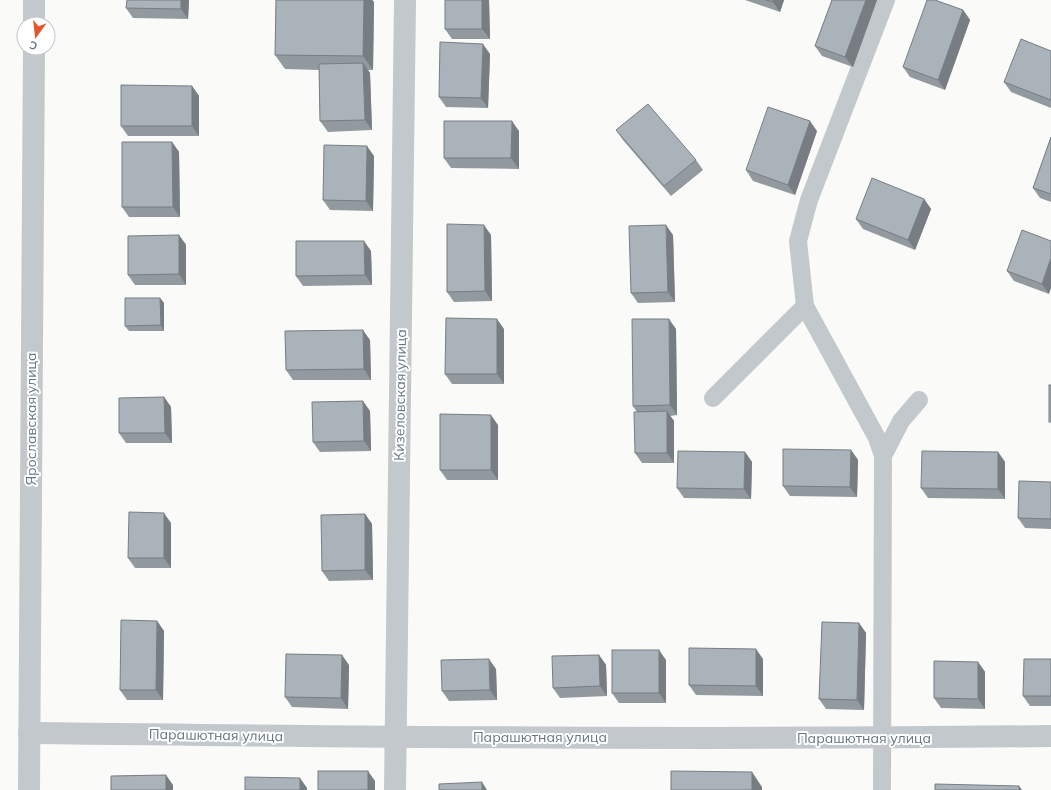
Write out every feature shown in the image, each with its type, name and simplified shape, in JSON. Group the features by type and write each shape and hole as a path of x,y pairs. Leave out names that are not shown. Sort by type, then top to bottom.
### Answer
{"street":[{"path":"34,0 34,16"},
{"name":"Кизеловская улица","path":"395,790 406,0"},
{"name":"Ярославская улица","path":"30,790 29,733 34,56"},
{"name":"Парашютная улица","path":"29,733 395,737 883,738 1051,736"}],"lane":[{"path":"882,790 883,456 877,438 805,306 798,241 809,200 886,0"},
{"path":"712,398 805,306"},
{"path":"883,456 902,421 919,400"}],"building":[{"path":"127,0 181,0 181,9 126,8"},
{"path":"276,0 364,0 363,56 275,55"},
{"path":"445,0 482,0 482,29 445,29"},
{"path":"832,0 866,0 845,57 815,46"},
{"path":"927,0 935,0 963,10 938,80 903,67"},
{"path":"1021,39 1051,51 1051,100 1004,82"},
{"path":"440,42 483,44 481,98 439,97"},
{"path":"363,63 365,120 320,121 319,64"},
{"path":"121,85 192,86 192,126 121,126"},
{"path":"648,104 696,160 664,186 616,130"},
{"path":"768,107 810,121 788,185 746,170"},
{"path":"444,121 512,121 511,158 444,158"},
{"path":"1051,137 1051,194 1033,188"},
{"path":"122,142 172,142 173,207 122,207"},
{"path":"324,145 367,146 366,201 323,200"},
{"path":"872,178 924,199 908,240 856,219"},
{"path":"447,224 484,225 485,291 447,292"},
{"path":"666,225 668,292 631,293 629,226"},
{"path":"1022,230 1051,241 1051,258 1042,284 1007,271"},
{"path":"179,235 179,274 128,275 128,236"},
{"path":"296,241 364,241 365,275 296,276"},
{"path":"125,298 160,298 161,325 125,326"},
{"path":"446,318 497,319 497,374 445,374"},
{"path":"632,319 669,319 670,405 633,406"},
{"path":"363,330 364,369 286,370 285,331"},
{"path":"1049,385 1051,385 1051,422 1049,422"},
{"path":"164,397 165,433 119,433 119,398"},
{"path":"363,401 364,441 313,442 312,402"},
{"path":"667,411 667,453 635,453 634,412"},
{"path":"440,414 491,415 491,470 440,470"},
{"path":"783,449 851,450 850,487 783,486"},
{"path":"678,451 745,452 744,489 677,488"},
{"path":"922,451 998,452 998,489 921,488"},
{"path":"1019,481 1051,482 1051,519 1018,518"},
{"path":"129,512 164,513 164,558 128,558"},
{"path":"365,514 365,570 322,571 321,515"},
{"path":"121,620 157,621 156,690 120,690"},
{"path":"822,622 859,623 857,700 819,699"},
{"path":"689,648 756,649 756,686 689,685"},
{"path":"612,650 659,650 659,693 612,693"},
{"path":"286,654 342,655 341,698 285,697"},
{"path":"599,655 600,686 553,688 552,656"},
{"path":"489,659 490,690 442,691 441,660"},
{"path":"1024,659 1051,659 1051,696 1023,696"},
{"path":"934,661 978,662 978,699 934,698"},
{"path":"318,771 368,771 368,790 318,790"},
{"path":"671,771 752,772 752,790 671,790"},
{"path":"166,775 166,790 111,790 111,776"},
{"path":"245,777 300,778 300,790 245,790"},
{"path":"482,782 482,790 439,790 439,784"},
{"path":"935,784 1019,786 1019,790 935,790"}]}
